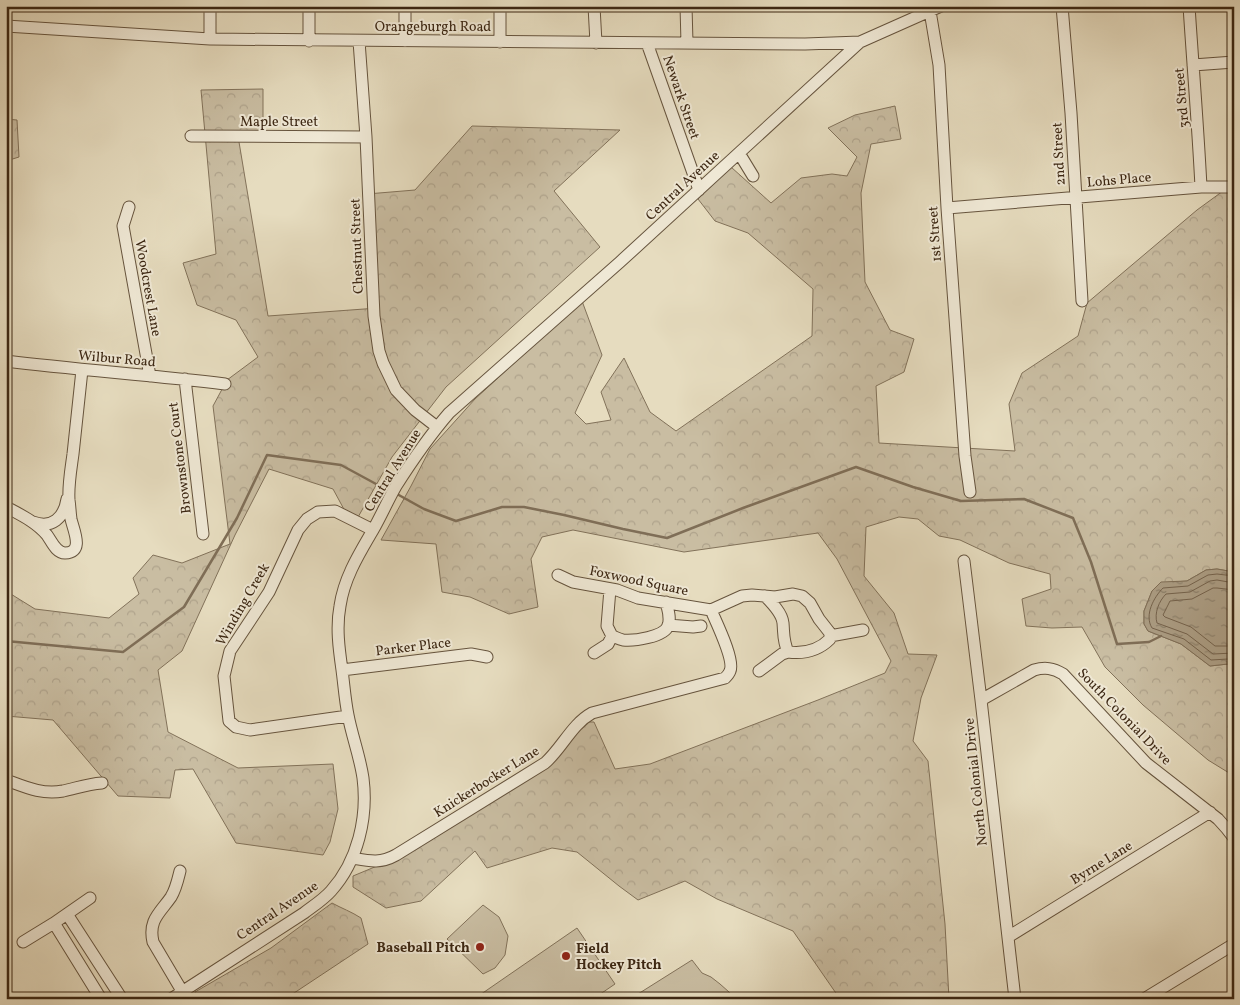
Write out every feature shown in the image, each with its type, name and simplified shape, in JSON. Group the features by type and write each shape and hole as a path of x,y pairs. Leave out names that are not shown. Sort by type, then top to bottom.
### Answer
{"street":[{"path":"210,6 210,39"},
{"path":"309,6 309,41"},
{"path":"405,6 405,41"},
{"path":"500,6 500,42"},
{"path":"594,6 596,42"},
{"path":"686,6 688,43"},
{"path":"860,42 941,6"},
{"name":"2nd Street","path":"1062,6 1082,301"},
{"name":"3rd Street","path":"1189,6 1201,187"},
{"name":"1st Street","path":"930,11 939,65 947,208 965,456 970,492"},
{"name":"Orangeburgh Road","path":"6,26 210,39 309,41 805,44 860,42"},
{"name":"Chestnut Street","path":"359,41 366,137 374,316 379,351 396,390 415,410 437,427"},
{"name":"Central Avenue","path":"170,999 318,903 331,892 352,858 362,825 364,791 361,767 348,716 338,646 340,605 352,566 393,492 437,427 450,412 620,262 860,42"},
{"name":"Newark Street","path":"647,43 699,190"},
{"path":"1193,65 1234,62"},
{"name":"Maple Street","path":"191,136 366,137"},
{"path":"739,153 753,176"},
{"name":"Lohs Place","path":"947,208 1201,187 1234,187"},
{"name":"Woodcrest Lane","path":"129,207 123,226 150,376"},
{"name":"Wilbur Road","path":"6,361 225,384"},
{"path":"31,521 48,524 54,522 64,512 69,492 82,370"},
{"name":"Brownstone Court","path":"185,379 203,534"},
{"path":"6,507 31,521 44,532 57,550 66,553 71,552 77,545 77,540 71,518 69,492"},
{"name":"Winding Creek","path":"348,716 250,730 236,727 229,721 224,676 230,651 269,592 298,530 307,519 318,512 335,511 373,530"},
{"name":"North Colonial Drive","path":"964,561 1015,999"},
{"name":"Foxwood Square","path":"558,575 573,582 610,588 638,598 711,610"},
{"path":"610,588 607,626 612,636 622,640 648,638 662,633 668,625 666,602"},
{"path":"711,610 742,596 752,595 775,597 793,594 802,596 810,603 830,633 830,639 823,646 798,653 788,652 782,654 759,671"},
{"path":"765,596 783,621 784,642 788,652"},
{"name":"Knickerbocker Lane","path":"352,858 380,862 396,855 545,763 553,756 583,718 592,713 725,678 731,671 731,661 711,610"},
{"path":"668,625 701,626"},
{"path":"830,636 863,630"},
{"path":"594,653 608,644 612,636"},
{"name":"Parker Place","path":"342,670 471,654 487,657"},
{"name":"South Colonial Drive","path":"981,700 1034,670 1041,668 1056,670 1063,674 1146,763 1210,812 1234,838"},
{"path":"6,780 29,789 50,792 102,783"},
{"name":"Byrne Lane","path":"1008,937 1210,812"},
{"path":"180,871 172,896 152,923 150,933 152,942 182,991"},
{"path":"24,942 90,898"},
{"path":"67,914 122,999"},
{"path":"54,922 101,999"},
{"path":"1144,999 1234,944"},
{"path":"82,968 96,959"}],"green space":[{"path":"263,89 263,136 238,136 268,316 378,308 367,194 415,190 472,126 620,130 554,191 600,247 446,387 392,457 353,526 333,489 269,469 235,535 182,651 158,670 168,732 238,768 333,764 338,809 330,842 323,855 236,843 193,769 175,770 170,798 118,796 53,720 6,716 6,591 35,609 109,618 139,594 133,578 153,555 182,563 230,544 213,406 227,380 258,357 236,320 197,305 183,263 216,254 201,90"},
{"path":"895,106 901,139 871,144 861,193 865,282 890,330 914,339 904,372 876,386 879,443 1015,451 1009,404 1022,373 1078,336 1087,303 1197,210 1223,191 1234,193 1234,572 1217,569 1206,570 1187,581 1161,583 1152,591 1144,611 1144,624 1148,631 1181,644 1210,666 1234,664 1234,776 1208,760 1143,705 1105,667 1082,627 1052,628 1026,626 1022,599 1051,589 1050,574 1009,563 960,540 939,536 918,519 899,517 866,527 864,576 894,613 908,654 937,655 921,698 913,741 928,761 945,924 949,999 840,999 793,931 717,899 685,881 638,900 577,852 552,848 487,868 475,851 421,901 386,908 353,887 353,876 377,866 545,768 584,722 594,722 615,769 650,764 885,673 891,661 837,559 818,533 684,552 573,530 542,537 531,559 538,607 509,614 470,597 442,592 436,544 381,540 430,449 475,399 582,301 602,355 575,413 586,424 611,420 601,392 624,358 650,412 676,431 812,336 813,289 748,233 715,221 698,199 731,167 771,203 801,178 832,174 847,176 857,157 828,128 855,115"},
{"path":"6,119 17,120 19,157 6,161"},
{"path":"332,903 361,918 368,944 285,999 197,999 195,992 271,948"},
{"name":"Baseball Pitch","path":"483,905 499,917 508,936 505,955 495,968 483,974 447,939"},
{"name":"Field Hockey Pitch","path":"577,928 615,984 593,999 474,999"},
{"path":"692,960 702,973 720,984 729,992 733,999 630,999"}],"water":[{"path":"1217,569 1234,572 1234,664 1210,666 1181,644 1148,631 1144,624 1144,611 1152,591 1161,582 1187,581 1206,570"}],"waterway":[{"path":"6,641 123,652 184,607 237,518 267,455 341,465 389,491"},
{"path":"397,494 424,509 456,521 502,507 524,507 667,538 856,467 961,501 1024,499 1073,518 1091,562 1117,644 1149,642 1161,636"}],"place":[{"name":"Baseball Pitch","path":"480,947"},
{"name":"Field Hockey Pitch","path":"566,956"}]}
